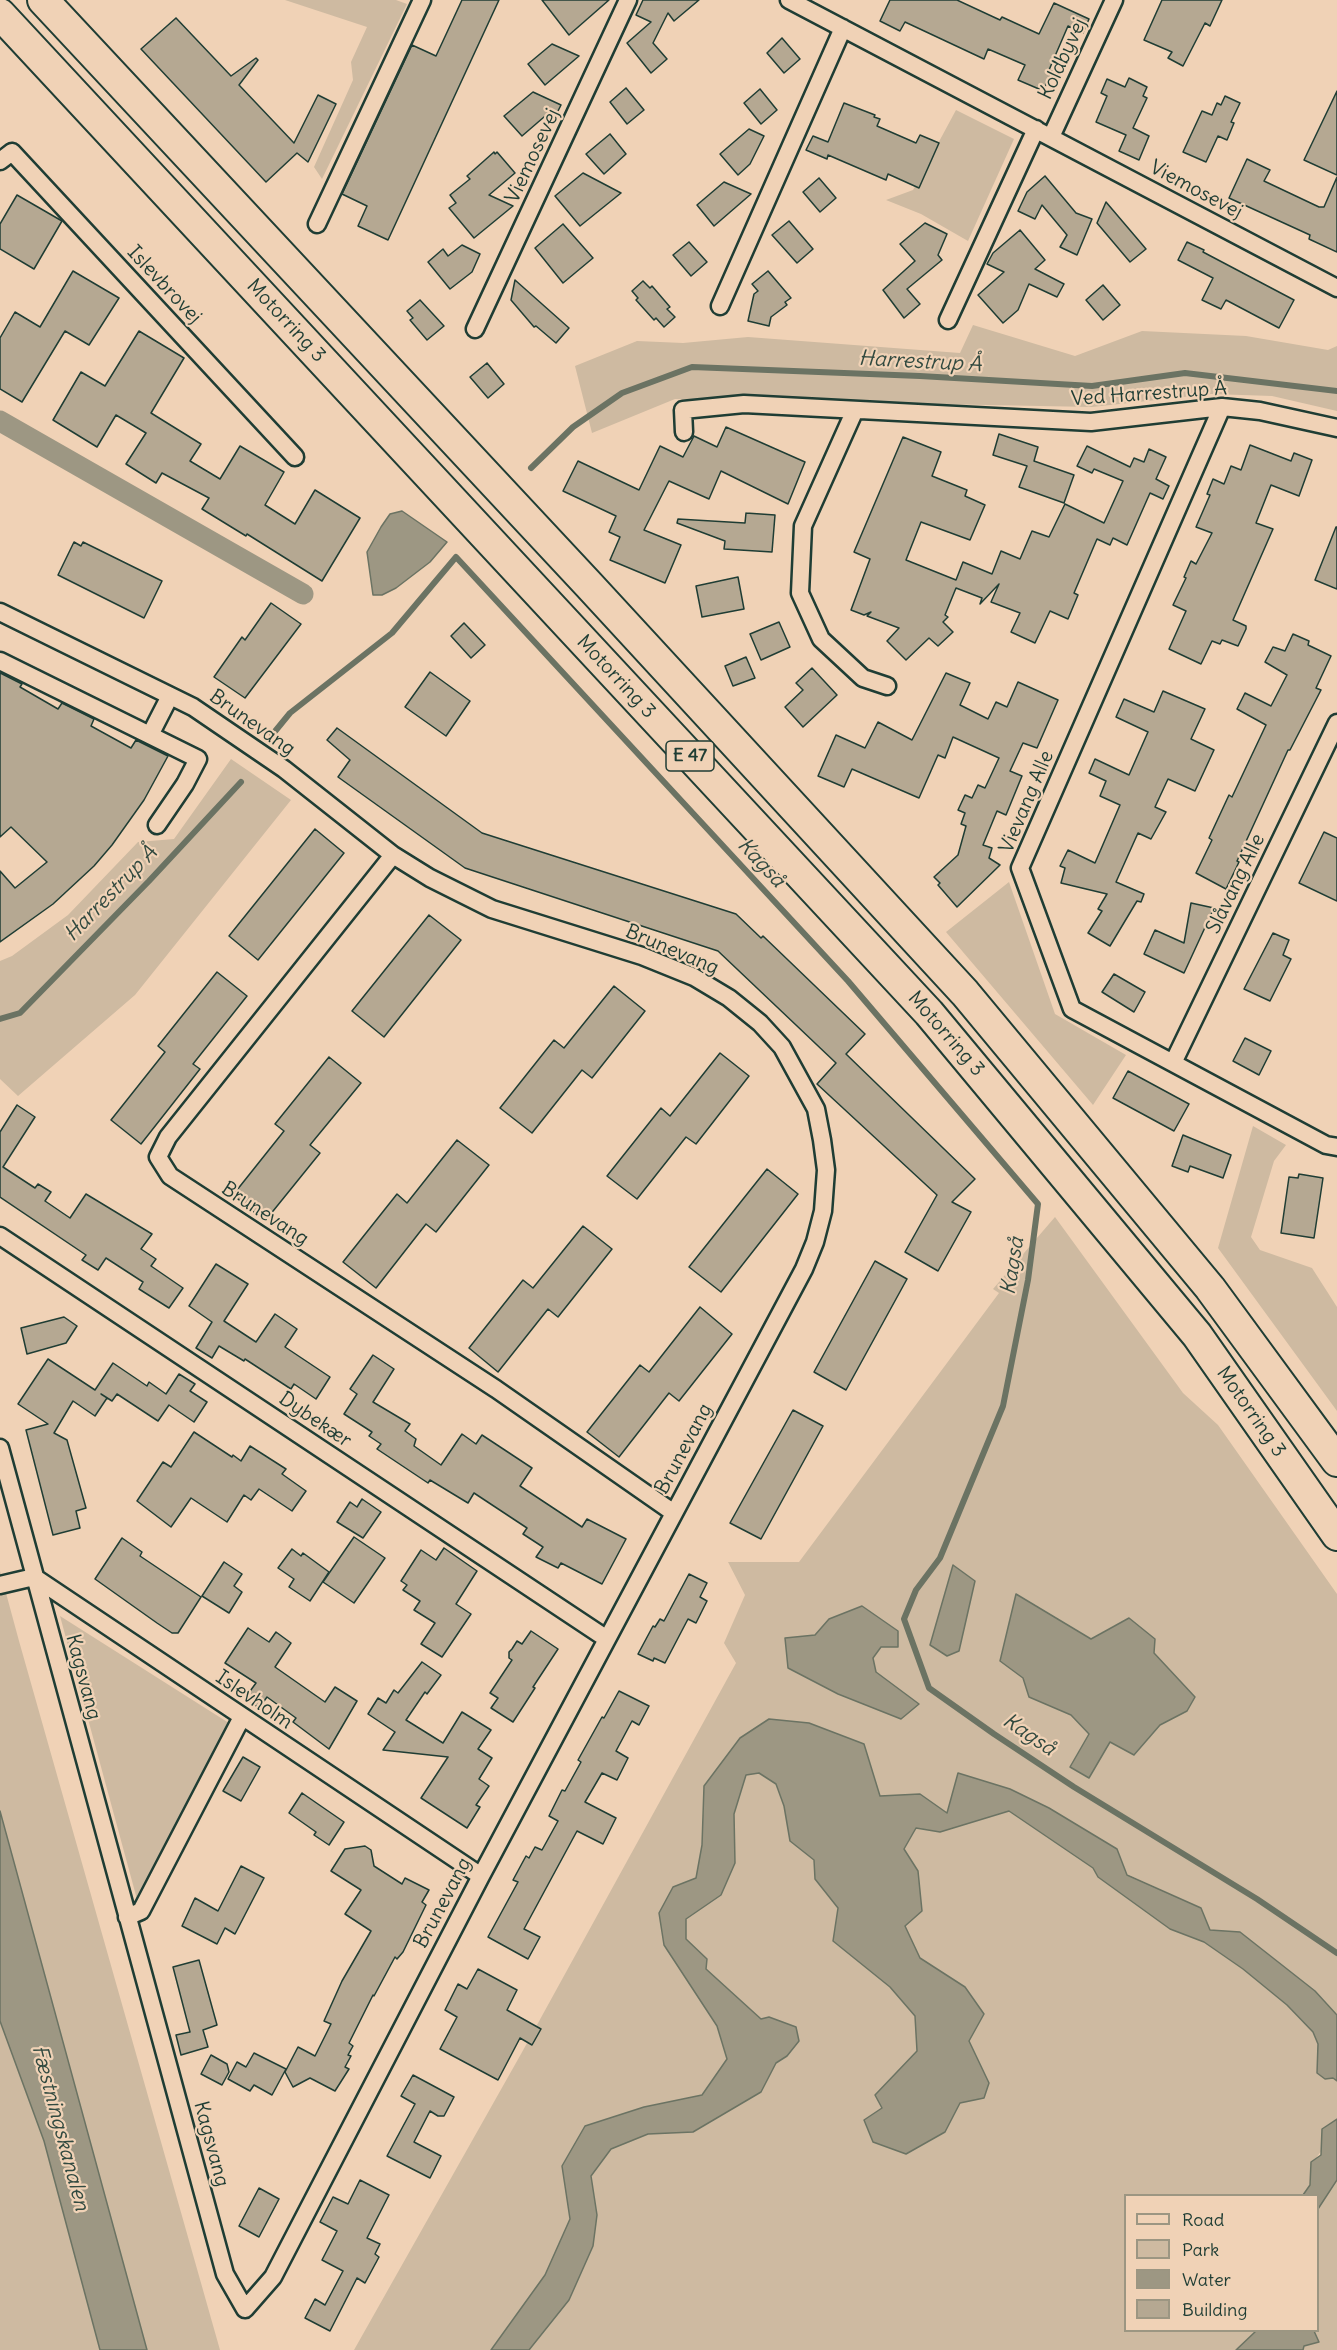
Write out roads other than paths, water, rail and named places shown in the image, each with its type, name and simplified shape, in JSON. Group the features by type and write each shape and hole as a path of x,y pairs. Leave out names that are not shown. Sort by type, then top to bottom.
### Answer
{"highway":[{"name":"Motorring 3","path":"43,0 581,576 965,993 1210,1288 1337,1461"},
{"name":"Motorring 3","path":"0,14 929,1013 1197,1335 1337,1535"}],"street":[{"path":"317,224 422,0"},
{"name":"Viemosevej","path":"475,329 628,0"},
{"name":"Viemosevej","path":"789,0 1337,288"},
{"name":"Koldbyvej","path":"1043,133 1114,0"},
{"path":"720,306 843,27"},
{"path":"948,320 1043,133"},
{"name":"Islevbrovej","path":"0,161 12,152 295,457"},
{"name":"Ved Harrestrup Å","path":"684,432 683,410 744,404 1091,422 1222,407 1260,411 1337,428"},
{"name":"Vievang Alle","path":"1222,407 1020,868 1072,1009 1326,1145 1337,1147"},
{"path":"855,410 803,526 800,593 821,639 863,678 887,686"},
{"name":"Brunevang","path":"0,612 193,707 284,770 393,855 430,878 492,909 642,956 694,977 729,998 760,1023 782,1047 801,1079 816,1109 826,1170 823,1210 815,1242 804,1269 481,1876 273,2277 244,2309"},
{"path":"0,661 198,759 185,784 157,825"},
{"path":"150,735 170,696"},
{"name":"Slåvang Alle","path":"1173,1064 1337,723"},
{"name":"Brunevang","path":"393,855 168,1137 158,1157 170,1176 496,1389 674,1513"},
{"name":"Dybekær","path":"0,1236 607,1639"},
{"name":"Kagsvang","path":"0,1448 225,2274 244,2309"},
{"path":"0,1585 34,1578"},
{"name":"Islevholm","path":"34,1578 481,1876"},
{"path":"127,1917 141,1911 243,1717"}],"water":[{"path":"402,511 447,542 430,562 396,588 382,595 373,595 367,552 390,514"},
{"path":"953,1565 975,1581 959,1651 947,1656 930,1645"},
{"path":"1016,1594 1091,1639 1129,1618 1155,1639 1154,1653 1195,1697 1187,1711 1160,1725 1134,1755 1110,1742 1089,1778 1070,1767 1089,1734 1071,1715 1029,1697 1023,1678 1000,1661"},
{"path":"862,1606 898,1631 898,1647 881,1647 873,1658 876,1672 919,1704 901,1719 838,1694 788,1668 785,1638 815,1635 829,1619"},
{"path":"769,1719 809,1723 864,1744 880,1796 920,1794 947,1813 958,1773 1010,1789 1049,1808 1117,1849 1127,1875 1201,1908 1210,1930 1240,1932 1315,1991 1337,2015 1337,2081 1333,2078 1325,2079 1317,2073 1318,2044 1313,2032 1287,2005 1243,1969 1204,1942 1170,1929 1098,1877 1093,1868 1009,1811 940,1832 916,1828 904,1849 918,1871 922,1911 905,1926 920,1958 965,1987 984,2014 969,2041 989,2083 984,2098 960,2103 945,2132 906,2154 873,2142 864,2120 882,2108 875,2095 917,2051 915,2016 890,1987 833,1941 838,1908 815,1879 814,1860 790,1841 784,1806 776,1784 759,1773 746,1775 734,1814 735,1863 721,1895 686,1919 686,1939 707,1959 706,1969 761,2019 769,2017 796,2027 799,2041 787,2056 776,2063 761,2092 693,2132 648,2134 611,2149 591,2176 597,2215 593,2246 569,2300 529,2350 491,2350 545,2275 570,2219 562,2166 585,2126 644,2107 702,2095 727,2059 717,2026 664,1945 659,1913 673,1887 696,1878 702,1845 704,1786 740,1738"},
{"name":"Fæstningskanalen","path":"0,1811 147,2350 100,2350 44,2141 0,2021"},
{"path":"1337,2119 1337,2180 1319,2207 1319,2194 1304,2194 1310,2185 1311,2162 1321,2155 1322,2129"},
{"path":"1255,2332 1314,2332 1319,2342 1304,2346 1303,2350 1236,2350"}],"waterway":[{"name":"Harrestrup Å","path":"531,468 573,427 622,393 692,367 920,376 1092,386 1185,373 1337,391"},
{"path":"0,421 303,594"},
{"name":"Kagså","path":"272,735 290,713 392,633 456,557 848,981 1038,1204 1028,1280 1003,1406 940,1558 916,1590 904,1619 929,1688 1074,1787 1257,1899 1337,1953"},
{"name":"Harrestrup Å","path":"0,1019 20,1013 149,881 241,782"}]}
